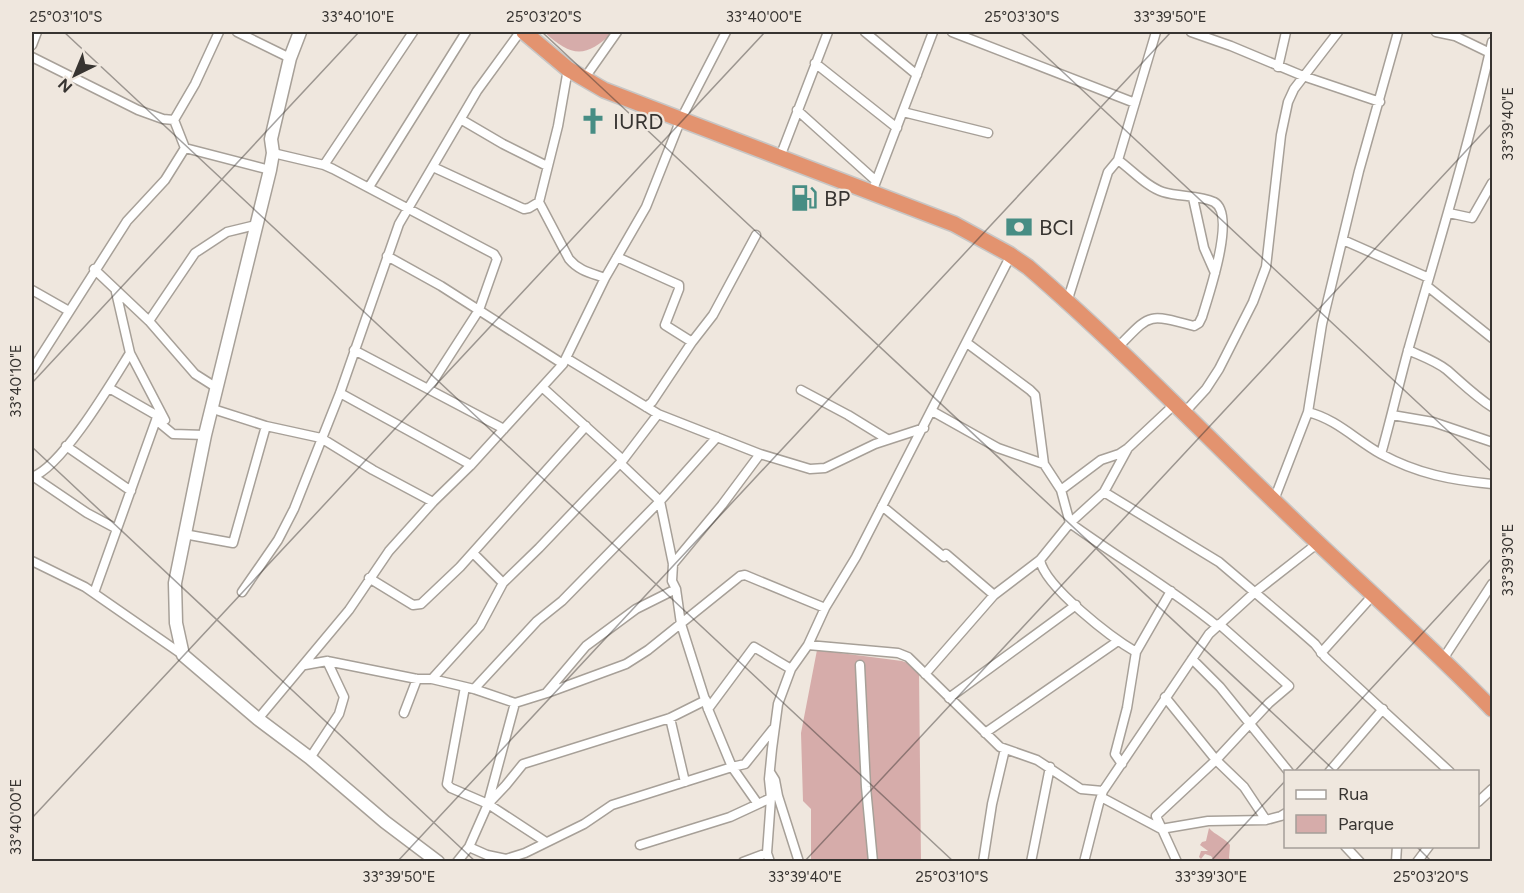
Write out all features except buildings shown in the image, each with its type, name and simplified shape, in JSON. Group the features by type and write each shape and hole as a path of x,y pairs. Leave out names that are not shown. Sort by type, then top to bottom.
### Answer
{"highway":[{"path":"522,32 568,69 619,96 780,157 874,186 954,224 1011,255 1067,302 1318,543 1443,659 1492,709"}],"street":[{"path":"32,45 37,32"},
{"path":"174,120 195,84 219,32"},
{"path":"237,32 290,58"},
{"path":"183,655 176,623 174,599 184,534 205,435 270,170 273,153 271,139 290,58 300,32"},
{"path":"324,165 413,32"},
{"path":"242,592 278,540 294,509 340,393 387,256 408,208 462,120 477,91 522,32"},
{"path":"584,79 617,32"},
{"path":"258,719 350,610 388,551 471,465 565,361 605,278 651,195 681,119 726,32"},
{"path":"780,157 828,32"},
{"path":"865,32 917,75"},
{"path":"797,110 874,186 933,32"},
{"path":"952,32 1135,103"},
{"path":"1067,302 1108,172 1118,160 1156,32"},
{"path":"1191,32 1231,46 1278,67 1380,102"},
{"path":"1278,67 1286,32"},
{"path":"1061,490 1101,460 1119,454 1128,448 1214,379 1260,287 1266,267 1284,118 1293,88 1338,32"},
{"path":"1274,500 1308,412 1322,324 1359,171 1398,32"},
{"path":"1436,32 1455,36 1490,53"},
{"path":"369,187 462,33"},
{"path":"1381,454 1408,350 1489,72 1492,42"},
{"path":"32,57 138,110 174,120"},
{"path":"815,63 897,128"},
{"path":"433,167 524,208 529,208 539,201 568,69"},
{"path":"903,112 988,133"},
{"path":"174,120 185,148"},
{"path":"462,120 503,144 548,166"},
{"path":"185,148 270,170"},
{"path":"32,370 94,269 127,221 165,180 185,148"},
{"path":"273,153 324,165 494,254 496,259 479,310 428,389"},
{"path":"1116,349 1143,321 1150,318 1165,318 1194,326 1198,323 1215,274 1221,245 1223,218 1220,207 1213,201 1163,192 1154,188 1118,160"},
{"path":"1449,213 1472,218 1492,183"},
{"path":"1193,198 1204,248 1215,274"},
{"path":"539,201 569,259 576,267 605,278"},
{"path":"149,321 195,253 227,232 256,225"},
{"path":"646,407 718,308 756,235"},
{"path":"1343,240 1428,282 1492,338"},
{"path":"743,861 769,857 770,772 775,726 778,704 791,669 808,645 825,608 856,557 1011,255"},
{"path":"387,256 658,414 760,454 818,470 887,439 924,428"},
{"path":"617,257 679,285 665,325 692,342"},
{"path":"94,269 149,321 195,374 217,388"},
{"path":"32,290 69,311"},
{"path":"94,593 160,420 130,353 116,292"},
{"path":"967,343 1035,395 1044,464 1061,490 1070,523 1218,625 1289,686 1216,760 1156,816 1177,861"},
{"path":"354,350 504,429"},
{"path":"1408,350 1441,366 1470,392 1492,407"},
{"path":"117,529 81,509 33,477 51,464 66,446 109,388 130,353"},
{"path":"542,387 586,426 660,501 673,564 672,577 681,624 707,705 732,766 758,804"},
{"path":"109,388 160,420 173,434 205,435"},
{"path":"801,390 887,439"},
{"path":"340,393 471,465"},
{"path":"213,409 266,426 321,438 373,470 433,502"},
{"path":"932,411 998,448 1044,464"},
{"path":"1308,412 1329,419 1381,454 1408,468 1435,477 1492,484"},
{"path":"432,680 480,626 503,583 622,462 658,414"},
{"path":"1392,415 1433,423 1492,442"},
{"path":"184,534 233,543 266,426"},
{"path":"369,578 416,606 473,553 586,426"},
{"path":"546,842 488,804 451,788 447,784 469,688 537,621 562,601 660,501 717,437"},
{"path":"66,446 131,491"},
{"path":"925,674 994,595 1040,560 1070,523 1104,492 1128,448"},
{"path":"673,564 722,505 760,454"},
{"path":"1104,492 1213,559 1299,630 1449,770"},
{"path":"882,506 945,557 946,554 994,595"},
{"path":"1084,861 1102,794 1192,659 1218,625 1254,593 1318,543"},
{"path":"473,553 503,583"},
{"path":"1040,560 1046,576 1118,641 1136,652"},
{"path":"32,561 94,593 183,655 385,822 438,861"},
{"path":"305,665 326,661 432,680 469,688 515,703 626,664 648,650 734,580 745,575 825,608"},
{"path":"1443,659 1492,584"},
{"path":"547,693 586,646 636,609 676,589"},
{"path":"1122,764 1115,754 1126,717 1136,652 1171,591"},
{"path":"1321,653 1374,594"},
{"path":"949,698 1077,605"},
{"path":"985,733 1118,641"},
{"path":"808,645 898,653 908,657 994,743 1037,760 1073,785 1102,794 1161,829 1208,821 1266,820 1284,814"},
{"path":"488,804 523,764 707,705 754,647 791,669"},
{"path":"310,758 339,714 344,697 326,661 316,648"},
{"path":"1192,659 1220,687 1288,770"},
{"path":"860,665 866,787 873,861"},
{"path":"404,714 417,679"},
{"path":"1165,697 1216,760 1244,787 1266,820"},
{"path":"457,861 469,847 488,804 515,703"},
{"path":"1330,770 1383,709"},
{"path":"670,718 685,782"},
{"path":"469,847 487,855 506,859 525,853 584,824 612,805 732,766 745,764 775,726"},
{"path":"983,861 992,804 1005,749"},
{"path":"1031,861 1050,767"},
{"path":"770,772 776,780 778,796 799,861"},
{"path":"640,845 730,817 771,798"},
{"path":"1347,848 1357,860"},
{"path":"1417,861 1427,848"}],"green space":[{"path":"544,32 613,32 594,47 578,52 563,46"},
{"path":"817,650 902,661 913,665 919,671 921,861 811,861 811,809 803,801 801,733"},
{"path":"1209,828 1230,845 1229,858 1231,861 1213,859 1205,854 1201,859 1199,857 1201,851 1208,851 1200,845 1206,841"}],"place":[{"name":"IURD","path":"593,121"},
{"name":"BP","path":"804,198"},
{"name":"BCI","path":"1019,227"}]}
